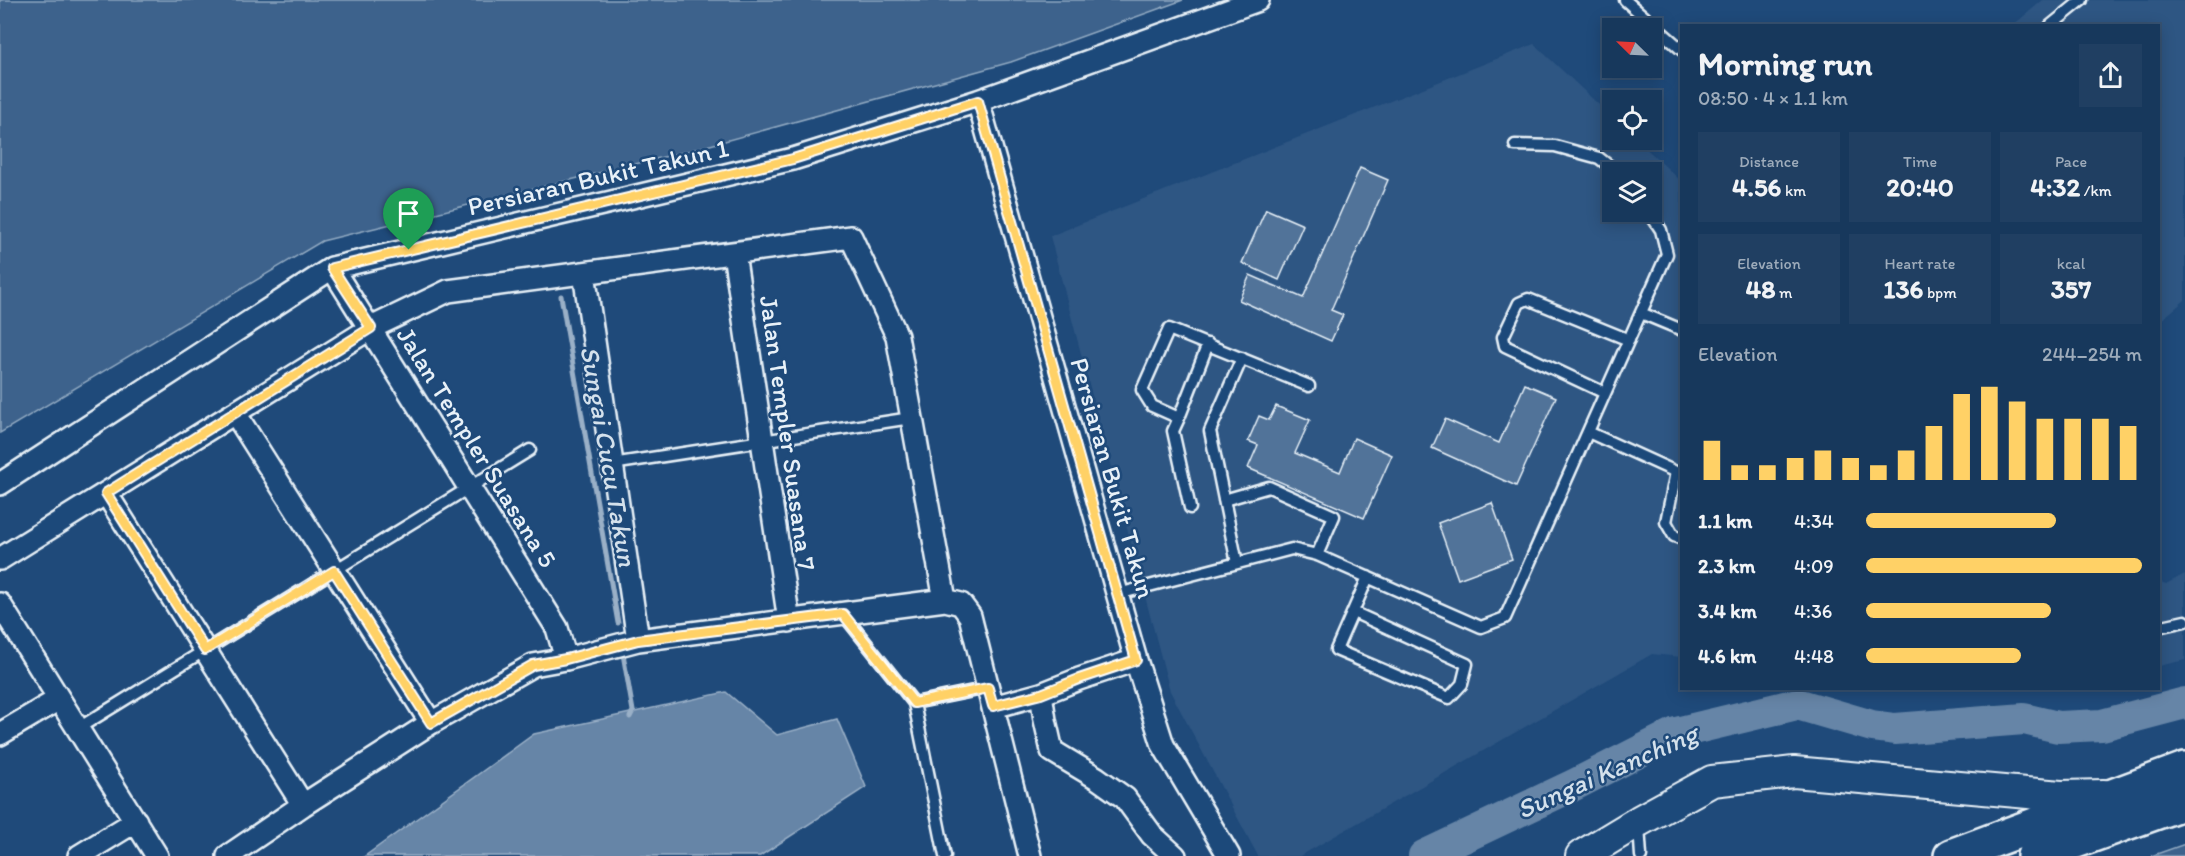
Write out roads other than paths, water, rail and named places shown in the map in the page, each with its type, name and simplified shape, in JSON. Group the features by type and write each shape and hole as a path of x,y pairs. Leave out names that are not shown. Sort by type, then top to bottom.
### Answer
{"highway":[{"path":"1951,856 2185,769"},
{"path":"2034,856 2185,802"}],"street":[{"name":"Persiaran Bukit Takun 1","path":"0,484 332,268 793,159 978,101 1258,0"},
{"name":"Persiaran Bukit Takun","path":"978,101 1136,660 1163,745 1229,856"},
{"path":"0,559 371,328 448,291 851,237 897,336 945,600"},
{"name":"Jalan Templer Suasana 7","path":"734,253 789,621"},
{"name":"Jalan Templer Suasana 5","path":"332,268 557,628 566,659"},
{"path":"584,273 638,640"},
{"path":"235,413 431,723"},
{"path":"106,493 303,805"},
{"path":"228,856 431,723 533,665 566,659 638,640 945,600 961,604 970,616 1030,856"},
{"path":"0,604 157,856"},
{"path":"990,697 1041,694 1136,660"},
{"path":"1041,694 1052,751 1125,798 1152,835 1175,856"},
{"path":"0,734 59,699"},
{"path":"1581,856 1712,781 1794,772 2061,796 2119,793"},
{"path":"79,856 136,821"}],"lane":[{"path":"1625,0 1680,48"},
{"path":"2052,24 2082,0"},
{"path":"1515,145 1555,146 1599,158 1604,162"},
{"path":"1118,594 1292,549 1317,555 1481,627 1505,618 1667,254 1661,230 1656,222"},
{"path":"1605,393 1505,346 1503,337 1518,303 1528,299 1629,340"},
{"path":"1641,313 1680,329"},
{"path":"1179,418 1152,406 1142,390 1169,329 1309,386"},
{"path":"1190,508 1173,431 1208,344"},
{"path":"1237,563 1210,431 1242,358"},
{"path":"612,464 911,418"},
{"path":"1588,432 1676,472 1666,522 1674,536 1680,538"},
{"path":"77,729 530,450"},
{"path":"1224,500 1269,487 1334,516 1317,555"},
{"path":"1353,612 1467,664 1462,684 1449,698 1336,650 1368,577"},
{"path":"843,614 914,703 945,856"},
{"path":"2160,627 2185,621"},
{"path":"914,703 990,697"},
{"path":"1639,821 1641,856"}],"waterway":[{"name":"Sungai Cucu Takun","path":"561,296 618,623"},
{"name":"Sungai Cucu Takun","path":"623,654 633,711 630,717"},
{"name":"Sungai Kanching","path":"1424,856 1574,785 1676,733 1797,704 1872,726 1895,729 2024,719 2058,727 2102,725 2185,703"}]}
